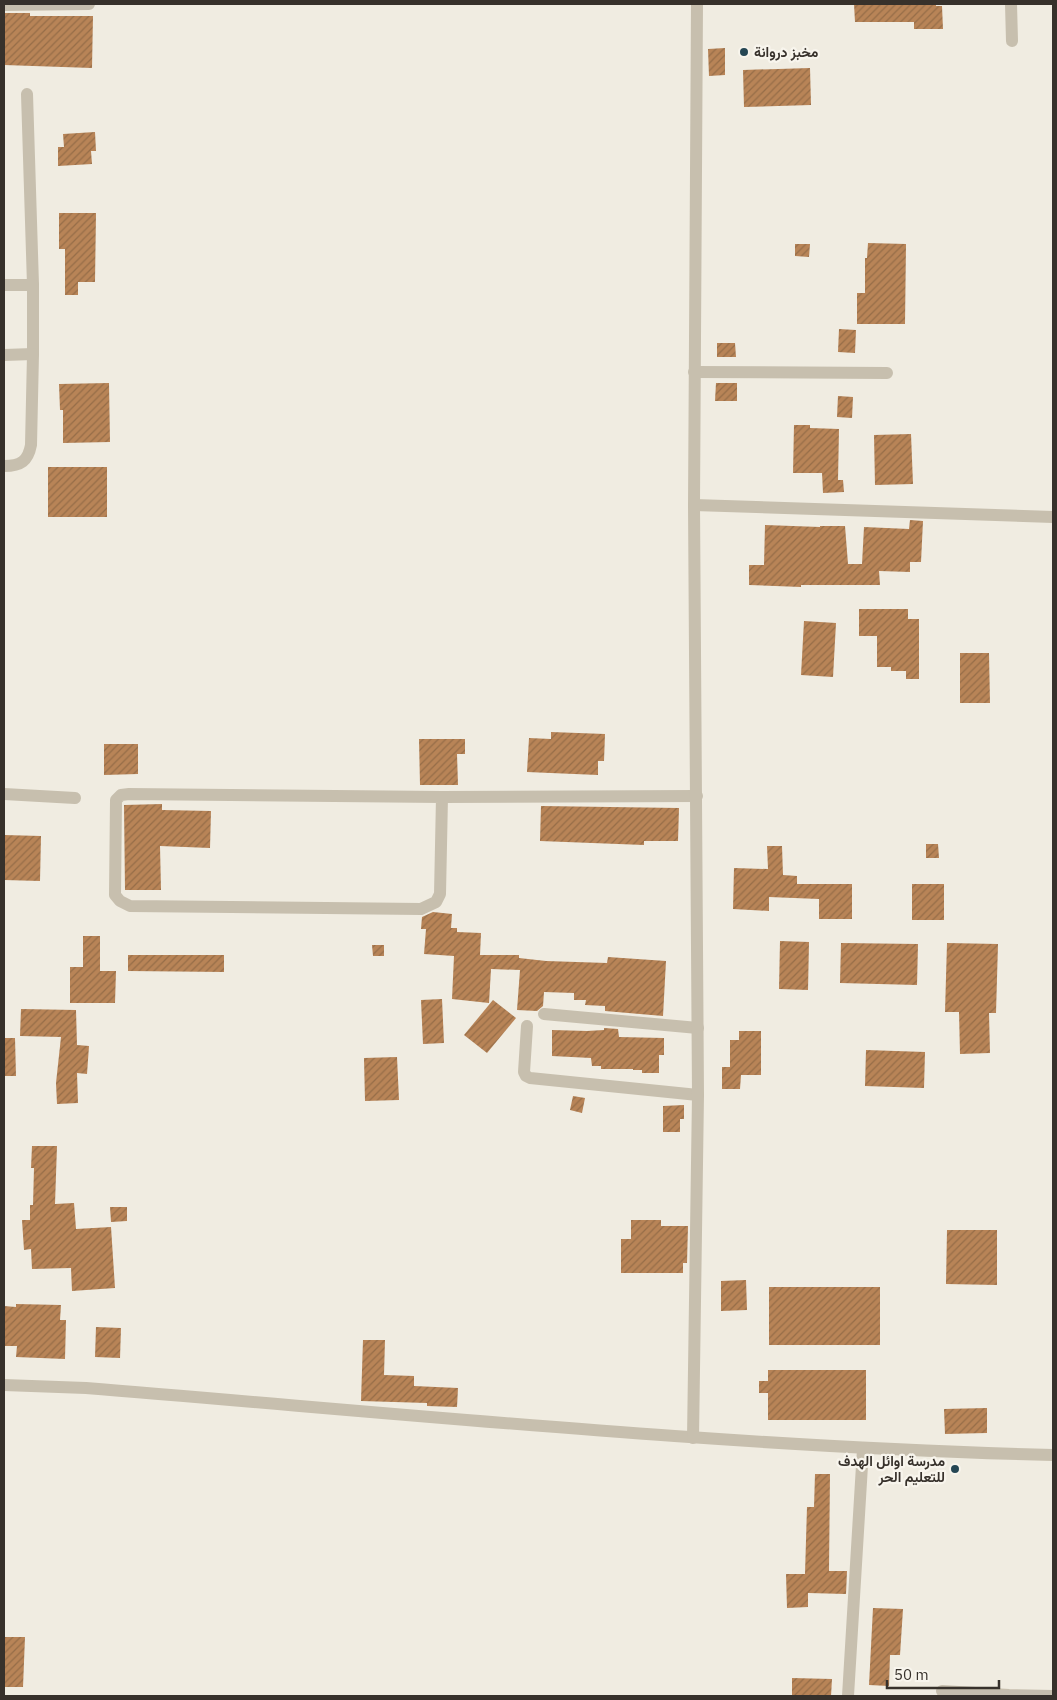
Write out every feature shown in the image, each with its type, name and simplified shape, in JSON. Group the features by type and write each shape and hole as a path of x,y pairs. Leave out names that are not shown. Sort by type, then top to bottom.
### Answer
{"street":[{"path":"4,5 89,4"},
{"path":"694,1438 698,1095 694,505 697,4"},
{"path":"1011,4 1012,41"},
{"path":"4,466 24,462 29,455 31,445 33,285 27,94"},
{"path":"4,285 33,285"},
{"path":"4,354 33,354"},
{"path":"694,372 887,373"},
{"path":"694,505 1053,517"},
{"path":"4,794 75,798"},
{"path":"442,797 440,894 436,902 421,908 130,906 120,901 116,895 116,800 121,795 697,796"},
{"path":"544,1014 698,1028"},
{"path":"527,1026 524,1072 530,1078 698,1095"},
{"path":"4,1385 86,1388 694,1438 863,1449 1053,1455"},
{"path":"848,1696 863,1449"},
{"path":"942,1691 1053,1696"}],"building":[{"path":"854,4 936,4 936,6 942,6 943,29 914,29 914,22 855,22"},
{"path":"4,13 30,13 30,16 93,16 92,68 4,65"},
{"path":"725,48 725,75 709,76 708,49"},
{"path":"810,68 811,105 744,107 743,70"},
{"path":"95,132 96,151 91,151 92,164 58,166 58,147 64,147 63,134"},
{"path":"59,213 96,213 95,282 78,282 78,295 65,295 65,249 59,249"},
{"path":"868,243 906,244 905,324 857,324 857,293 865,293 865,258 867,258"},
{"path":"795,244 810,244 809,257 795,256"},
{"path":"839,329 856,330 855,353 838,352"},
{"path":"717,343 735,343 736,357 717,357"},
{"path":"109,383 110,442 63,443 63,410 60,410 59,384"},
{"path":"716,383 737,383 737,401 715,401"},
{"path":"838,396 853,397 852,418 837,417"},
{"path":"794,425 810,425 810,428 839,429 838,480 843,480 844,492 823,493 822,473 793,473"},
{"path":"911,434 913,484 875,485 874,435"},
{"path":"48,467 107,467 107,517 48,517"},
{"path":"910,520 923,521 921,562 910,562 910,572 879,571 880,585 801,585 801,587 749,585 749,565 764,565 765,525 845,526 848,564 862,564 864,527 909,529"},
{"path":"859,609 908,609 908,619 919,619 919,679 906,679 906,671 891,671 891,667 877,667 877,636 859,636"},
{"path":"804,621 836,623 833,677 801,675"},
{"path":"960,653 989,653 990,703 960,703"},
{"path":"551,732 605,734 604,761 598,761 598,775 527,772 529,738 551,739"},
{"path":"419,739 465,739 465,754 457,754 458,785 420,785"},
{"path":"104,744 138,744 138,774 104,775"},
{"path":"162,804 162,810 211,811 210,848 160,846 161,890 125,890 124,805"},
{"path":"541,806 679,808 678,841 644,841 644,845 540,841"},
{"path":"4,835 41,836 40,881 4,880"},
{"path":"926,844 938,844 939,858 926,858"},
{"path":"767,846 782,846 783,875 797,876 797,884 852,884 852,919 819,919 819,899 769,897 769,911 733,909 734,868 768,869"},
{"path":"912,884 944,884 944,920 912,920"},
{"path":"433,912 452,914 451,928 457,928 457,932 481,933 480,955 519,955 519,958 546,961 607,963 608,957 666,961 663,1016 605,1011 605,1006 585,1005 586,1000 574,1000 574,993 544,992 543,1006 537,1011 517,1010 520,970 491,969 489,1003 452,999 454,956 424,954 426,929 421,929 422,917"},
{"path":"83,936 100,936 100,971 116,971 115,1003 70,1003 70,967 83,967"},
{"path":"780,941 809,942 808,990 779,989"},
{"path":"841,943 918,944 917,985 840,983"},
{"path":"947,943 998,944 996,1013 989,1013 990,1053 960,1054 959,1012 945,1012"},
{"path":"372,945 384,945 384,956 373,956"},
{"path":"128,955 224,955 224,972 128,971"},
{"path":"442,999 444,1043 423,1044 421,1000"},
{"path":"493,1000 516,1018 487,1053 464,1035"},
{"path":"21,1009 76,1010 77,1045 89,1046 87,1074 77,1073 78,1103 57,1104 56,1083 61,1037 20,1036"},
{"path":"604,1028 618,1029 619,1037 664,1038 664,1055 659,1055 659,1073 642,1073 642,1070 633,1069 601,1069 601,1066 592,1066 591,1058 552,1056 552,1030 587,1031 604,1030"},
{"path":"739,1031 761,1031 761,1075 741,1075 740,1089 722,1089 722,1067 730,1067 730,1040 739,1040"},
{"path":"4,1038 15,1038 16,1076 4,1076"},
{"path":"866,1050 925,1052 924,1088 865,1086"},
{"path":"397,1057 399,1100 365,1101 364,1058"},
{"path":"573,1096 585,1098 582,1113 570,1110"},
{"path":"684,1105 684,1119 680,1119 680,1132 663,1132 663,1106"},
{"path":"32,1146 57,1146 55,1204 74,1203 76,1229 111,1227 115,1288 72,1291 71,1268 32,1269 31,1249 24,1250 22,1220 30,1220 30,1205 33,1205 34,1168 31,1168"},
{"path":"110,1207 127,1207 127,1221 111,1222"},
{"path":"631,1220 661,1220 661,1226 688,1226 687,1263 683,1263 683,1273 621,1273 621,1239 631,1239"},
{"path":"947,1230 997,1230 997,1285 946,1284"},
{"path":"746,1280 747,1310 721,1311 721,1281"},
{"path":"769,1287 880,1287 880,1345 769,1345"},
{"path":"16,1304 61,1305 60,1320 66,1320 65,1359 16,1357 17,1346 4,1346 4,1306 16,1307"},
{"path":"96,1327 121,1328 120,1358 95,1357"},
{"path":"363,1340 385,1340 384,1375 414,1376 414,1386 458,1388 457,1407 427,1406 427,1403 361,1401"},
{"path":"768,1370 866,1370 866,1420 768,1420 768,1393 759,1393 759,1381 768,1381"},
{"path":"987,1408 987,1433 945,1434 944,1409"},
{"path":"815,1474 830,1474 829,1571 847,1571 846,1594 808,1593 808,1607 787,1608 786,1574 805,1574 807,1507 814,1507"},
{"path":"873,1608 903,1609 900,1655 890,1655 889,1686 869,1685"},
{"path":"5,1637 25,1637 23,1687 4,1687"},
{"path":"792,1678 832,1679 831,1696 792,1696"}],"place":[{"name":"مخبز دروانة","path":"744,52"},
{"name":"مدرسة اوائل الهدف للتعليم الحر","path":"955,1469"}]}
